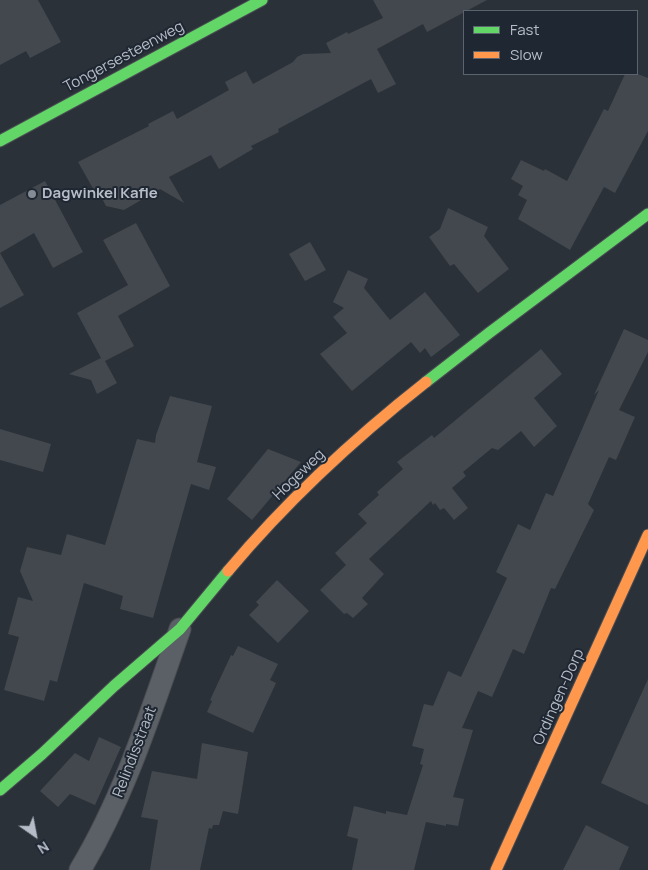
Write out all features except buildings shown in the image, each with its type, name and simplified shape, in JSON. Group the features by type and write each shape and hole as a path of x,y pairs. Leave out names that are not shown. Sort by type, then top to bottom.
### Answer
{"street":[{"name":"Tongersesteenweg","path":"0,141 262,0"},
{"name":"Hogeweg","path":"0,790 42,754 114,686 180,629 244,552 322,472 385,416 489,333 648,214"},
{"name":"Ordingen-Dorp","path":"496,870 648,536"},
{"name":"Relindisstraat","path":"80,870 98,841 133,761 180,629"}],"traffic: fast":[{"path":"0,141 262,0"},
{"path":"426,382 648,214"},
{"path":"0,790 42,754 114,686 180,629 228,571"}],"traffic: slow":[{"path":"228,571 273,521 322,472 374,425 426,382"},
{"path":"496,870 648,535"}],"place":[{"name":"Dagwinkel Kafle","path":"32,194"}]}
